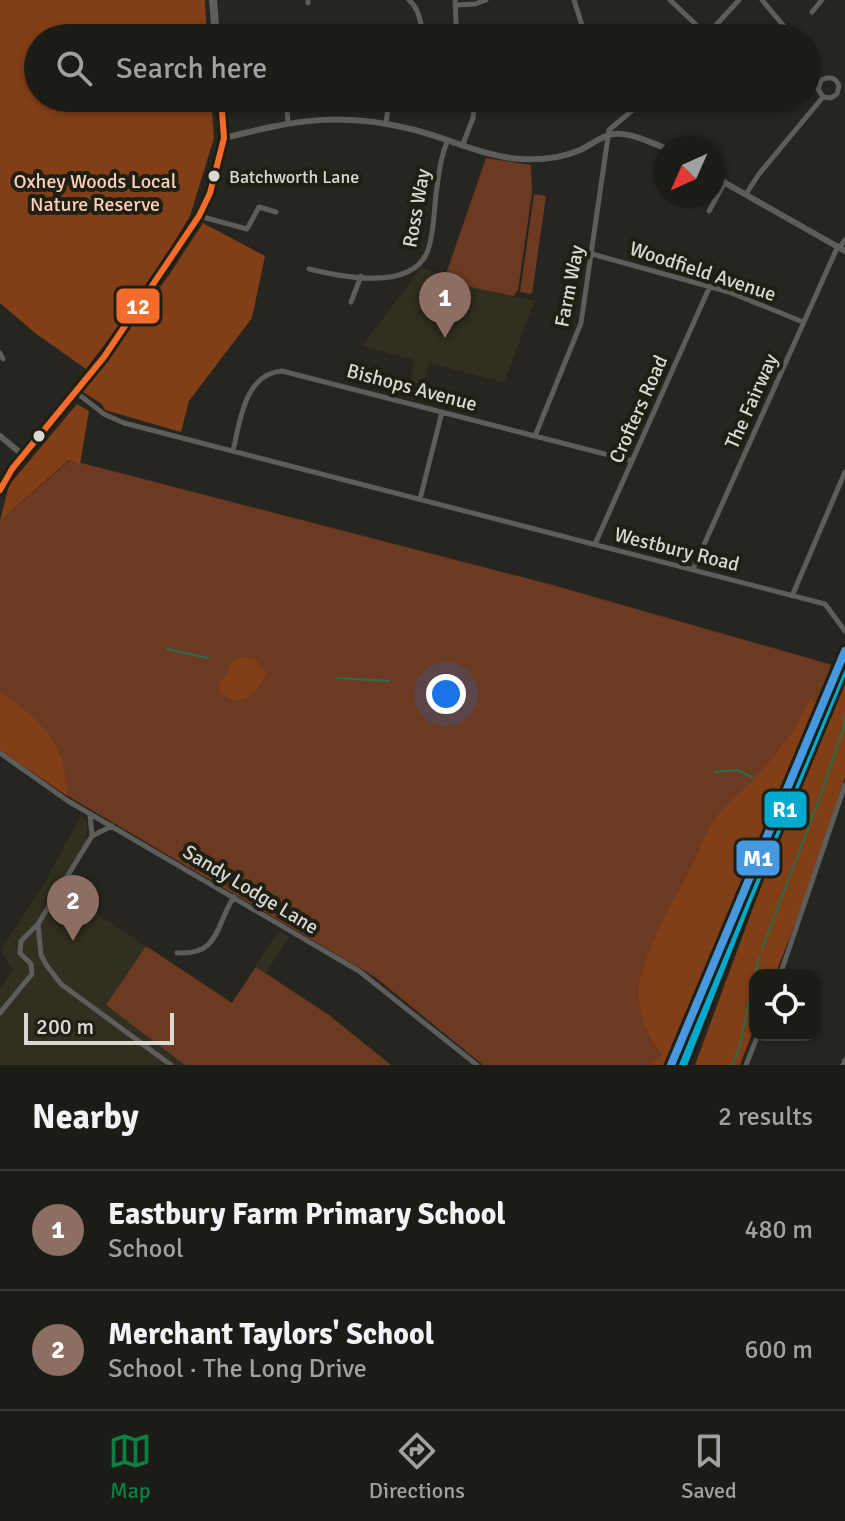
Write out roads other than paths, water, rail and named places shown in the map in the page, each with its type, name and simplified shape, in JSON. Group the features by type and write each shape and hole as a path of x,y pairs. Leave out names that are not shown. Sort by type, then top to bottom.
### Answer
{"main road":[{"path":"213,0 215,24"},
{"path":"0,490 23,455 104,357 199,216 210,193 224,138 222,112"}],"street":[{"path":"409,0 419,12 421,24"},
{"path":"456,24 455,2 475,4 486,0"},
{"path":"574,0 582,24"},
{"path":"670,0 693,24"},
{"path":"716,24 739,0"},
{"path":"762,0 782,24"},
{"path":"812,12 822,0"},
{"path":"821,80 830,77 839,86 837,94 831,98 823,97"},
{"path":"287,112 288,122"},
{"path":"386,124 387,112"},
{"path":"463,144 474,112"},
{"path":"224,138 288,122 324,119 386,124 500,156 536,159 577,152 607,135 630,112"},
{"path":"746,194 811,112"},
{"path":"607,135 632,136 653,144"},
{"name":"Farm Way","path":"535,436 581,323 607,135"},
{"name":"Ross Way","path":"309,269 395,277 421,263 431,237 441,158 448,140"},
{"path":"725,182 841,248"},
{"path":"199,216 247,229 259,207 276,212"},
{"name":"The Fairway","path":"693,569 803,322 845,240"},
{"name":"Woodfield Avenue","path":"592,254 710,286 803,322"},
{"path":"351,302 361,276"},
{"name":"Crofters Road","path":"595,544 710,286"},
{"name":"Bishops Avenue","path":"233,451 248,396 258,382 273,372 287,372 632,461"},
{"name":"Westbury Road","path":"77,393 111,418 827,605 845,631"},
{"path":"420,499 442,412"},
{"path":"0,436 23,455"},
{"path":"792,596 845,472"},
{"name":"Sandy Lodge Lane","path":"0,753 90,814 359,971 477,1065"},
{"path":"782,969 845,785"},
{"path":"90,814 92,836"},
{"path":"0,1013 32,974 32,965 22,956 19,947 22,939 38,924 92,836 112,826"},
{"path":"177,953 198,951 212,943 234,897"},
{"path":"38,924 41,955 61,984 171,1065"},
{"path":"746,1065 756,1041"}],"waterway":[{"path":"167,649 208,658"},
{"path":"337,678 389,681"},
{"path":"762,949 820,797 845,716"},
{"path":"715,772 737,770 752,777"},
{"path":"732,1065 739,1049 759,956"}],"place":[{"name":"Batchworth Lane","path":"214,176"},
{"name":"Eastbury Farm Primary School","path":"445,338"},
{"name":"Merchant Taylors' School","path":"73,941"}],"park label":[{"name":"Oxhey Woods Local Nature Reserve","path":"95,192"}]}
